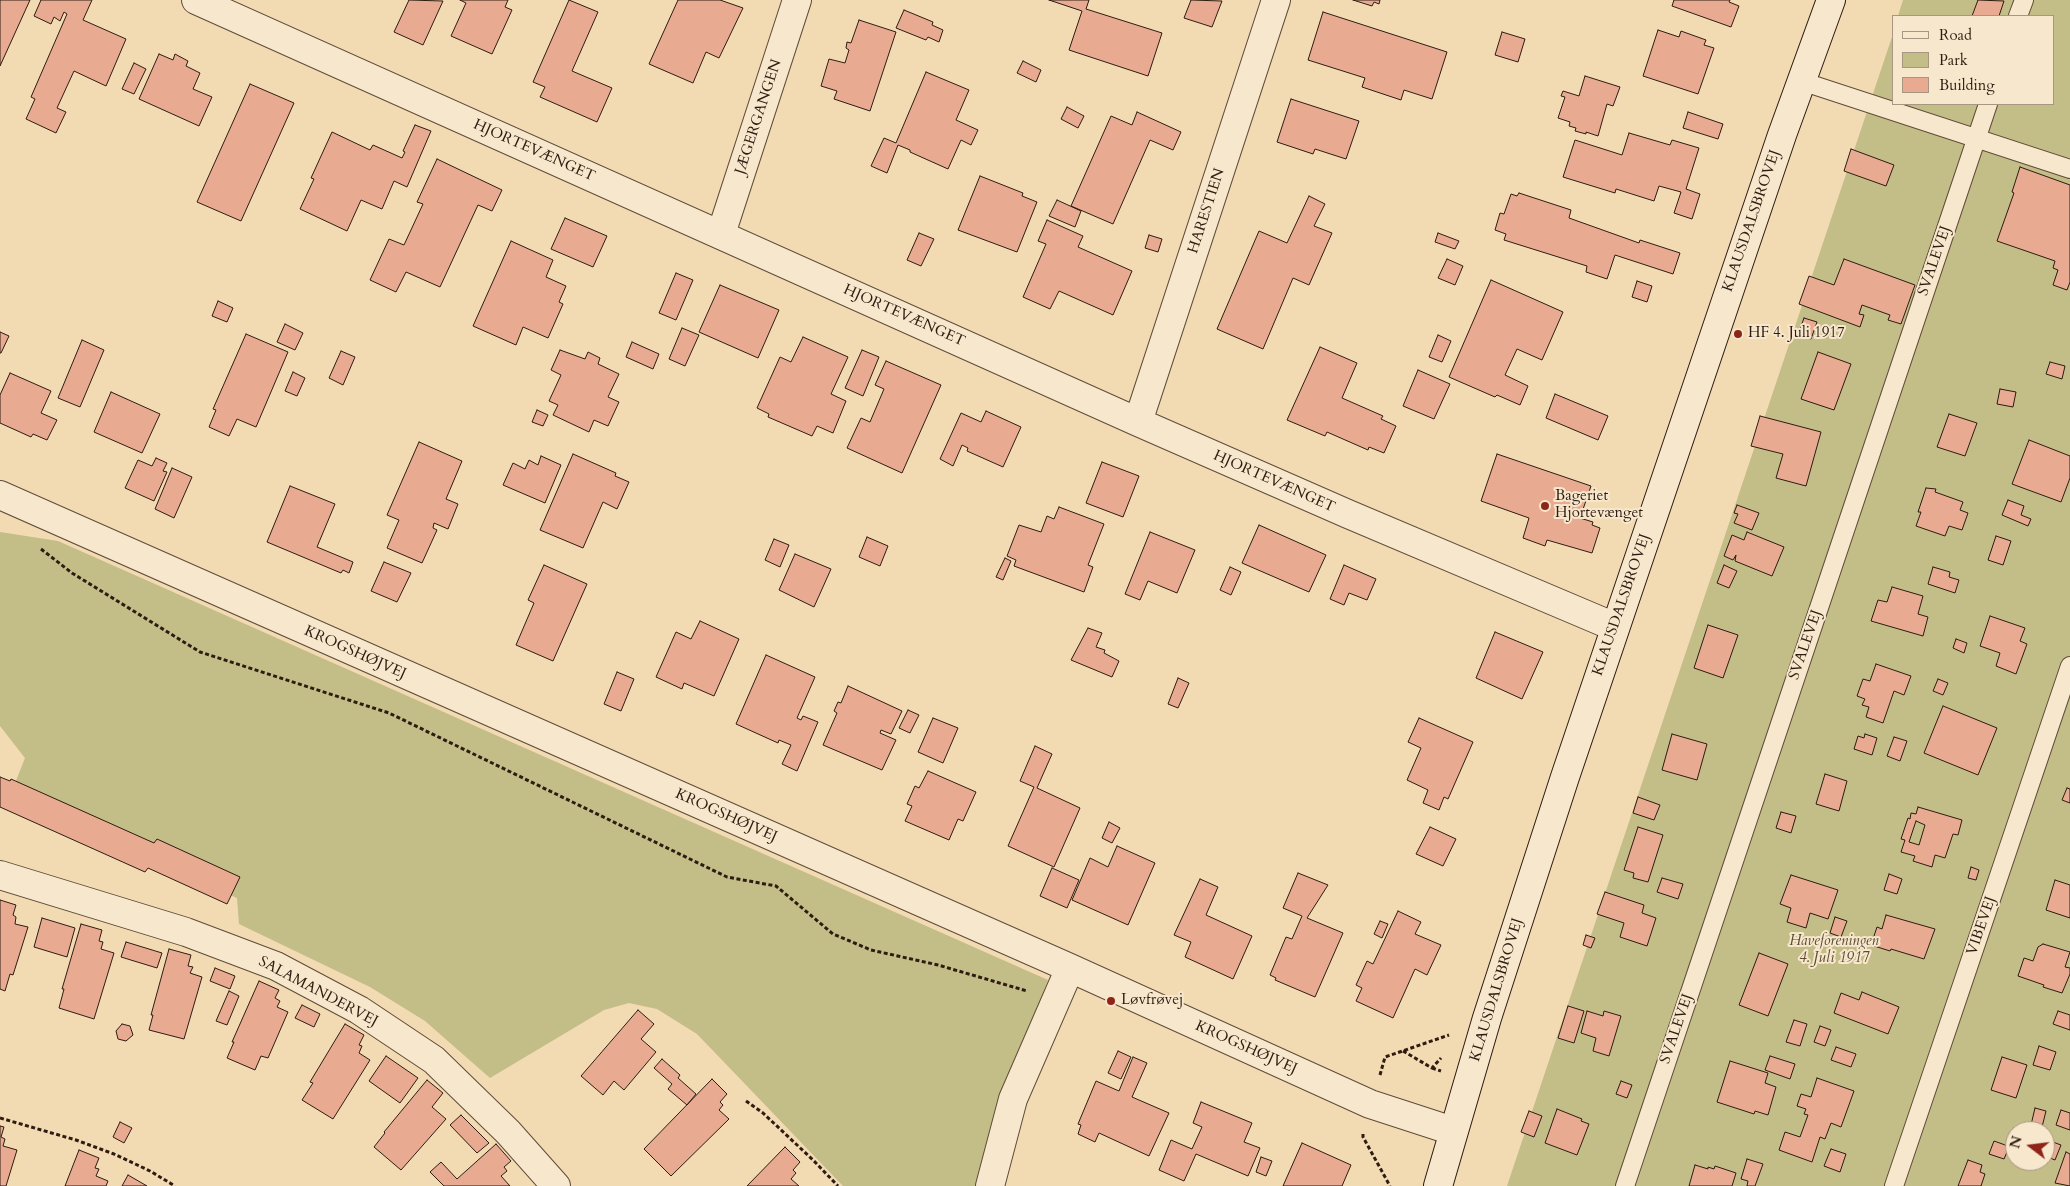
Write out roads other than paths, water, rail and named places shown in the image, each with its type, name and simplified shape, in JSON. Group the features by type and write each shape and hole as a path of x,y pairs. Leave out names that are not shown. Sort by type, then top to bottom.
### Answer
{"street":[{"name":"HJORTEVÆNGET","path":"196,0 1138,422 1348,514 1615,627"},
{"name":"JÆGERGANGEN","path":"721,234 797,0"},
{"name":"HARESTIEN","path":"1138,422 1276,0"},
{"name":"KLAUSDALSBROVEJ","path":"1438,1186 1486,1018 1615,627 1801,80 1831,0"},
{"name":"KROGSHØJVEJ","path":"0,496 1070,968 1370,1104 1453,1131"},
{"name":"SALAMANDERVEJ","path":"0,875 195,935 276,966 359,1010 434,1060 508,1132 556,1186"},
{"path":"990,1186 1013,1099 1070,968"}],"lane":[{"path":"2018,15 2024,0"},
{"path":"1801,80 2070,169"},
{"name":"SVALEVEJ","path":"1625,1186 1988,105"},
{"name":"VIBEVEJ","path":"1894,1186 2070,666"}],"place":[{"name":"HF 4. Juli 1917","path":"1738,334"},
{"name":"Bageriet Hjortevænget","path":"1545,506"},
{"name":"Løvfrøvej","path":"1111,1001"}],"park label":[{"name":"Haveforeningen 4. Juli 1917","path":"1834,950"}]}
